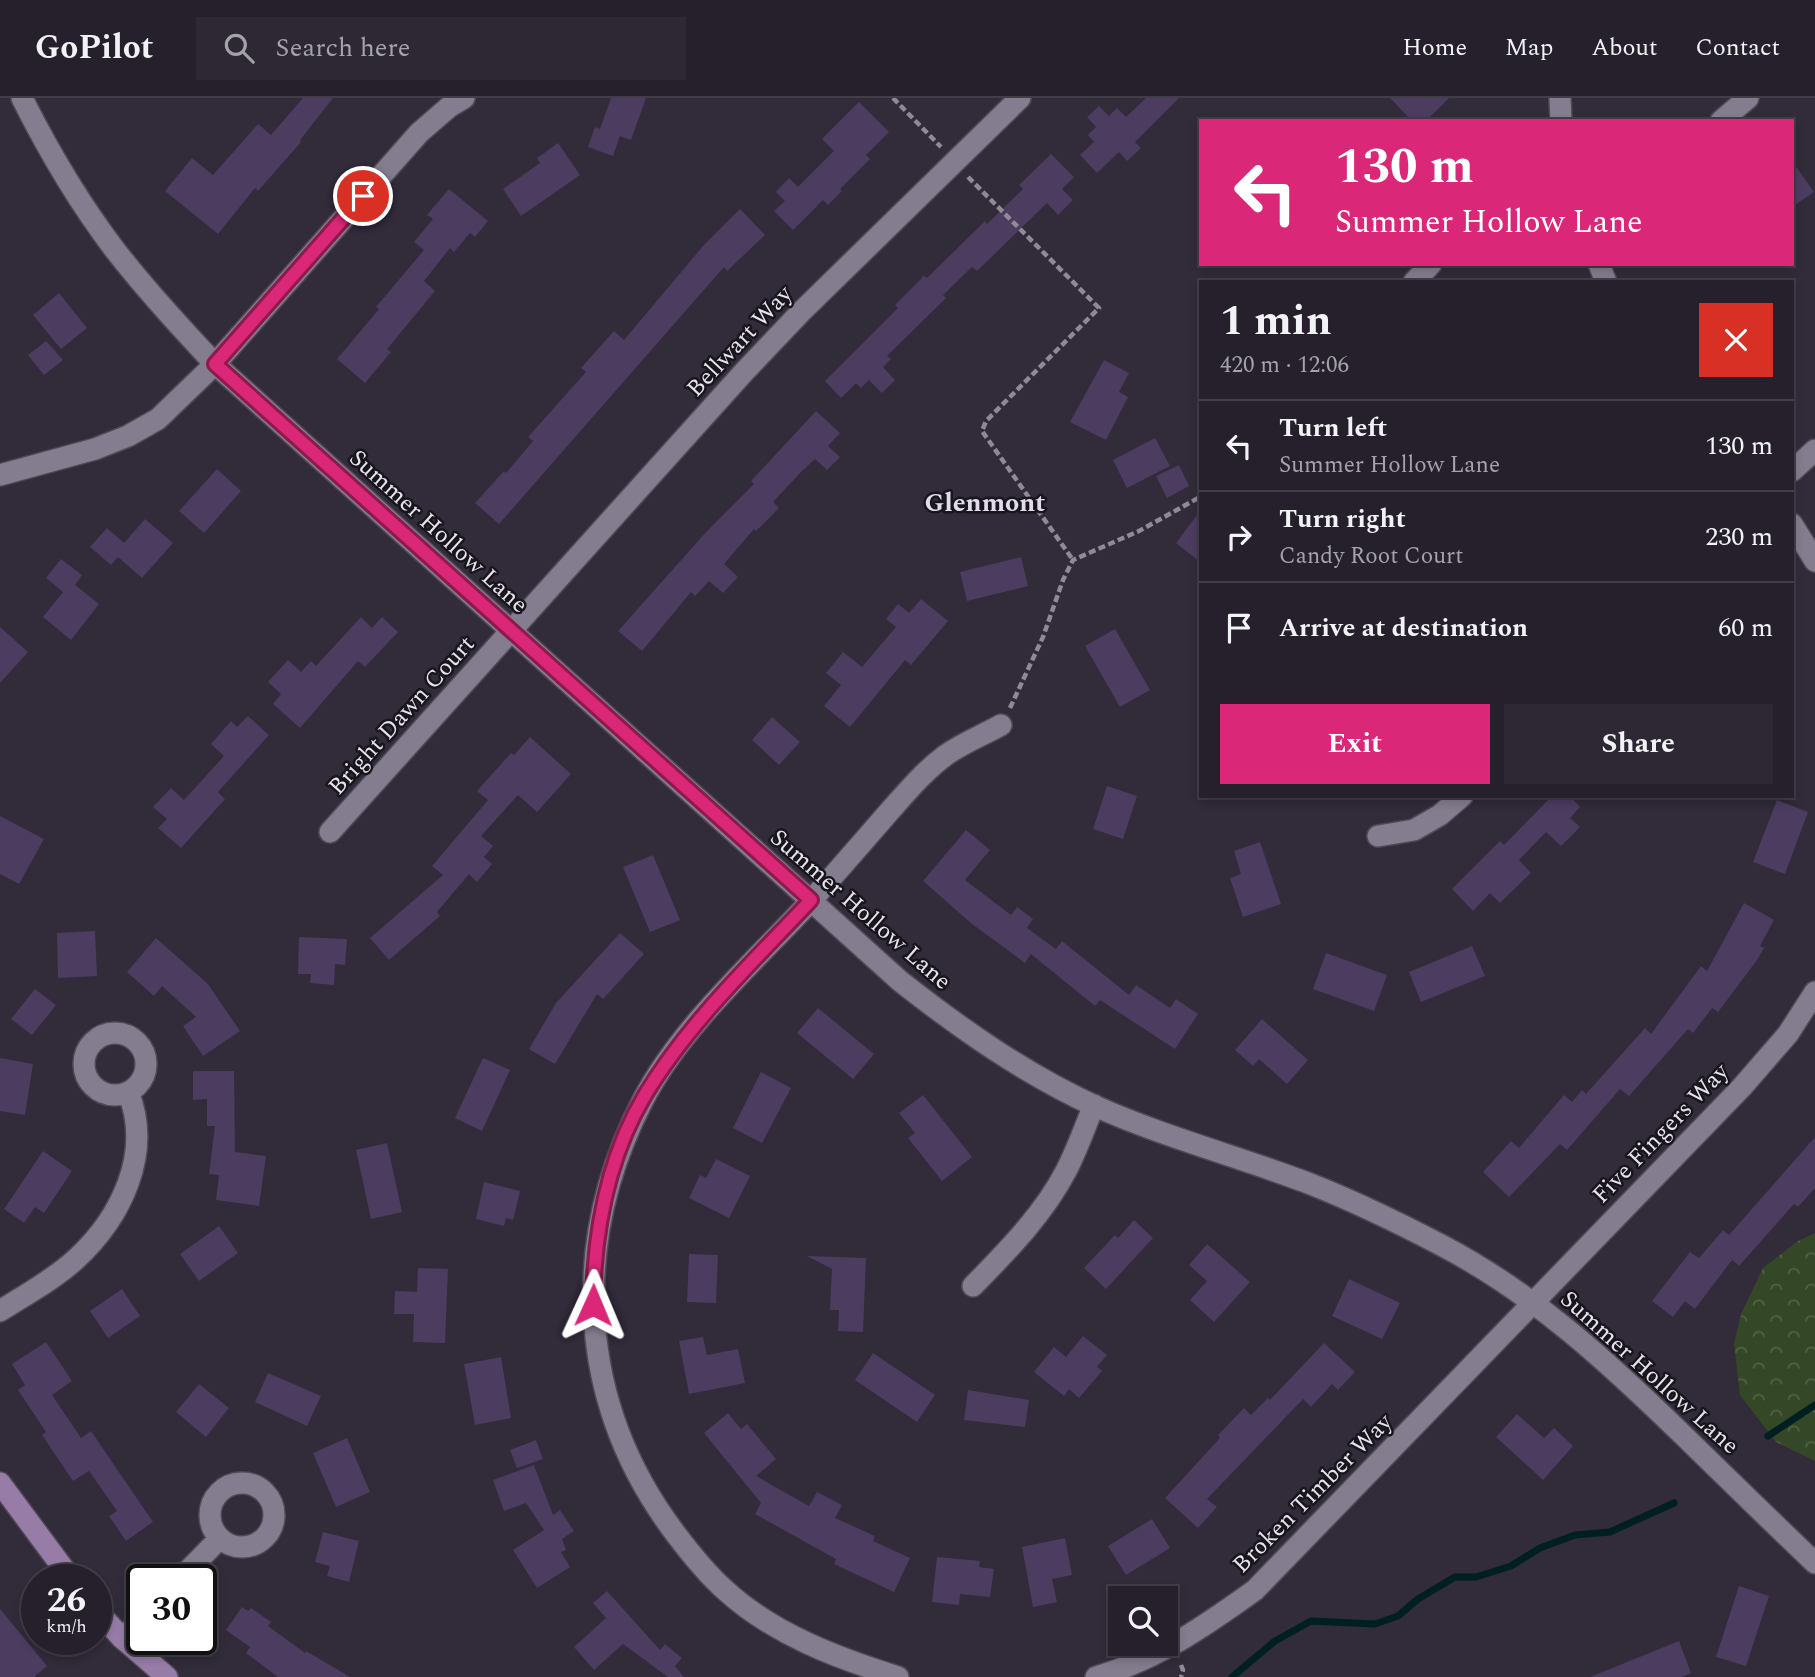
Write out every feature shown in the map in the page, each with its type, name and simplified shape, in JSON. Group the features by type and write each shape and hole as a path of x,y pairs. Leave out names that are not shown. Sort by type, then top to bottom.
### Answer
{"street":[{"name":"Summer Hollow Lane","path":"22,98 50,149 114,248 160,306 215,364 900,981 945,1017 1026,1069 1094,1105 1167,1136 1306,1182 1367,1208 1446,1248 1533,1302 1583,1340 1628,1381 1815,1563"},
{"path":"0,475 95,449 128,436 158,419 215,364 419,133 449,107 464,98"},
{"name":"Bellwart Way","path":"512,632 782,332 1020,98"},
{"path":"1560,98 1561,119"},
{"path":"1723,119 1748,98"},
{"path":"1415,280 1429,266"},
{"path":"1794,469 1815,450"},
{"path":"1794,527 1815,561"},
{"name":"Bright Dawn Court","path":"330,832 512,632"},
{"path":"898,1677 852,1663 768,1622 725,1590 692,1555 659,1511 636,1472 616,1428 603,1385 593,1325 594,1265 601,1218 622,1145 645,1096 694,1026 916,782 946,755 1001,725"},
{"path":"1378,836 1414,830 1440,815 1460,798"},
{"name":"Five Fingers Way","path":"1533,1302 1742,1087 1788,1034 1815,992"},
{"path":"0,1311 73,1262 110,1221 127,1188 135,1163 139,1135 135,1109 128,1092"},
{"path":"973,1286 1016,1242 1041,1210 1066,1171 1094,1105"},
{"name":"Broken Timber Way","path":"1096,1677 1117,1671 1171,1647 1255,1590 1533,1302"},
{"path":"0,1483 60,1564"},
{"path":"195,1564 219,1539"},
{"path":"112,1627 167,1677"},
{"path":"122,1638 126,1634"}],"path":[{"path":"893,98 1099,308 986,421 982,431 1073,560"},
{"path":"1001,725 1030,668 1073,560 1139,531 1199,498"}],"green space":[{"path":"1815,1233 1815,1461 1776,1442 1740,1395 1734,1344 1741,1314 1763,1268 1798,1241"}],"building":[{"path":"303,98 333,98 301,142 258,191 255,188 218,234 165,191 192,158 213,175 258,124 271,135"},
{"path":"611,98 646,98 631,140 620,136 613,156 588,147 595,127 600,129"},
{"path":"1146,98 1179,98 1135,142 1141,148 1127,161 1119,152 1097,173 1080,155 1094,142 1088,135 1096,127 1087,117 1099,106 1109,116 1117,108 1126,117"},
{"path":"1390,98 1449,98 1428,119 1410,119"},
{"path":"859,102 889,132 866,155 870,159 840,189 842,191 828,205 823,200 793,230 774,211 785,201 776,192 789,178 798,187 834,151 822,139"},
{"path":"558,143 580,175 521,216 503,189 540,163 537,158"},
{"path":"1051,154 1074,177 1062,189 1073,200 1058,215 1047,203 977,271 972,267 943,295 946,298 887,356 891,359 883,367 895,380 882,393 869,380 861,388 856,383 841,398 825,381 898,308 895,305 924,276 927,278 985,221 987,224 1023,189 1019,185"},
{"path":"1794,164 1814,192 1794,206"},
{"path":"449,189 488,221 475,237 470,233 454,252 450,248 424,281 435,291 387,349 391,352 365,383 337,359 424,250 414,242 433,219 427,215"},
{"path":"740,209 765,235 727,271 724,267 499,524 475,503 504,471 506,473 533,441 528,437 586,372 581,368 614,331 624,340 703,246"},
{"path":"59,293 87,328 61,349 33,315"},
{"path":"46,341 63,360 44,375 28,355"},
{"path":"1104,360 1129,373 1119,392 1128,397 1106,440 1070,422"},
{"path":"816,411 840,433 828,446 840,457 827,470 815,459 802,471 773,502 779,508 756,531 754,529 724,564 738,577 723,593 709,581 695,596 691,592 642,651 618,631 707,531 754,484 751,481"},
{"path":"1155,438 1170,466 1127,488 1113,460"},
{"path":"1179,465 1189,486 1167,498 1156,476"},
{"path":"217,469 241,491 204,533 179,511"},
{"path":"1199,512 1199,561 1176,543"},
{"path":"145,519 173,543 142,578 118,557 111,565 90,547 107,528 124,543"},
{"path":"1021,557 1028,586 967,601 960,572"},
{"path":"61,559 82,575 75,585 99,604 71,640 43,617 63,592 46,578"},
{"path":"921,599 948,621 911,665 905,660 850,727 824,706 841,685 826,673 843,652 862,667 896,627 886,619 898,604 909,613"},
{"path":"361,617 372,628 382,617 398,632 365,667 358,661 300,728 273,704 281,694 268,682 288,660 301,672 311,661 316,666"},
{"path":"0,627 28,652 0,683"},
{"path":"1115,629 1150,690 1120,707 1085,646"},
{"path":"248,716 269,735 218,792 225,799 181,848 158,828 167,819 153,807 171,788 184,800 224,756 211,744 231,721 237,727"},
{"path":"772,717 800,742 779,765 752,740"},
{"path":"530,737 571,774 537,812 518,795 481,836 493,846 484,857 492,864 477,882 469,874 437,912 440,916 389,960 370,938 443,875 432,866 488,800 477,791 511,753 514,755"},
{"path":"1107,786 1137,796 1123,839 1093,829"},
{"path":"1550,798 1572,798 1580,807 1570,818 1580,827 1561,846 1546,832 1519,860 1531,873 1500,903 1490,893 1473,911 1452,889 1500,841 1504,845"},
{"path":"1777,800 1808,812 1785,874 1753,862"},
{"path":"0,816 44,839 19,884 0,874"},
{"path":"966,830 990,850 965,880 1011,915 1017,907 1033,919 1027,928 1056,949 1062,941 1129,995 1136,985 1170,1008 1176,999 1198,1014 1175,1049 1100,1000 1095,1006 1031,954 1025,963 972,924 923,881"},
{"path":"1260,842 1281,904 1243,917 1230,878 1241,874 1234,851"},
{"path":"653,855 680,920 650,932 623,867"},
{"path":"1744,903 1774,920 1760,946 1764,948 1757,960 1718,1012 1712,1008 1693,1033 1688,1029 1629,1096 1620,1089 1567,1150 1560,1144 1509,1197 1483,1172 1511,1141 1519,1148 1564,1095 1572,1102 1582,1090 1586,1094 1645,1028 1651,1034 1701,966 1707,971"},
{"path":"95,931 97,976 58,978 57,933"},
{"path":"620,933 644,954 603,999 597,994 555,1064 529,1049 556,1003"},
{"path":"299,937 347,939 345,965 335,964 334,985 310,983 311,974 298,974"},
{"path":"156,938 208,984 240,1031 203,1056 183,1026 196,1017 162,986 154,996 127,972"},
{"path":"1472,946 1485,976 1421,1002 1409,972"},
{"path":"1326,953 1387,975 1374,1011 1313,989"},
{"path":"35,989 56,1005 32,1035 11,1019"},
{"path":"818,1008 874,1054 853,1079 797,1033"},
{"path":"1262,1019 1308,1060 1287,1084 1259,1059 1253,1066 1235,1050"},
{"path":"0,1058 33,1064 25,1115 0,1111"},
{"path":"483,1058 510,1070 482,1131 455,1118"},
{"path":"193,1071 234,1071 235,1152 266,1156 259,1206 216,1200 219,1175 209,1174 215,1126 207,1126 207,1099 193,1100"},
{"path":"761,1072 791,1088 762,1143 733,1128"},
{"path":"923,1095 972,1157 942,1181 908,1138 915,1133 899,1113"},
{"path":"1815,1137 1815,1188 1798,1207 1794,1204 1739,1266 1732,1260 1695,1309 1685,1301 1673,1317 1652,1301 1690,1252 1699,1258 1723,1230 1729,1235"},
{"path":"387,1143 402,1212 371,1219 356,1150"},
{"path":"43,1151 72,1171 44,1213 35,1207 24,1223 4,1209"},
{"path":"716,1159 750,1176 729,1218 689,1198 700,1175 706,1178"},
{"path":"484,1182 520,1191 513,1220 506,1218 504,1226 476,1219"},
{"path":"1134,1220 1153,1238 1106,1289 1084,1268 1115,1235 1118,1238"},
{"path":"219,1226 238,1253 199,1281 180,1254"},
{"path":"1207,1244 1250,1282 1214,1322 1190,1300 1207,1281 1189,1265"},
{"path":"689,1254 718,1255 716,1303 687,1302"},
{"path":"807,1256 866,1258 863,1332 838,1331 839,1310 830,1310 832,1269"},
{"path":"418,1268 448,1269 445,1343 413,1342 414,1314 394,1314 395,1291 417,1292"},
{"path":"1349,1279 1400,1303 1382,1339 1332,1316"},
{"path":"122,1289 140,1316 108,1338 90,1311"},
{"path":"1083,1336 1107,1355 1097,1367 1102,1371 1079,1398 1069,1389 1064,1396 1034,1372 1054,1347 1066,1357"},
{"path":"703,1337 707,1355 738,1349 745,1383 689,1394 679,1341"},
{"path":"46,1342 72,1381 52,1395 81,1438 91,1431 153,1522 126,1541 109,1516 117,1511 89,1471 73,1481 42,1435 46,1432 18,1390 25,1385 12,1364"},
{"path":"1324,1343 1355,1372 1338,1390 1332,1384 1311,1407 1303,1399 1207,1499 1217,1507 1198,1528 1165,1498 1244,1408 1251,1415 1268,1398 1270,1400"},
{"path":"873,1353 935,1395 917,1422 855,1380"},
{"path":"501,1357 511,1418 475,1425 464,1364"},
{"path":"268,1373 321,1396 307,1426 255,1402"},
{"path":"199,1384 229,1408 206,1437 176,1412"},
{"path":"968,1390 1029,1400 1025,1427 964,1420"},
{"path":"728,1413 741,1429 747,1424 776,1459 756,1476 809,1506 817,1492 842,1505 835,1518 875,1536 873,1541 910,1558 894,1592 834,1564 836,1559 755,1514 761,1503 704,1433"},
{"path":"1517,1414 1544,1438 1554,1428 1573,1446 1543,1480 1496,1437"},
{"path":"347,1438 370,1492 336,1507 313,1453"},
{"path":"536,1440 543,1459 517,1468 510,1450"},
{"path":"534,1465 553,1515 560,1510 574,1531 562,1539 566,1550 561,1552 570,1567 537,1588 513,1550 544,1530 526,1503 504,1511 493,1480"},
{"path":"1152,1519 1170,1548 1126,1575 1108,1546"},
{"path":"323,1532 359,1541 349,1582 327,1576 330,1566 315,1562"},
{"path":"1065,1538 1072,1575 1052,1579 1057,1602 1033,1607 1022,1547"},
{"path":"937,1557 980,1561 979,1567 994,1569 990,1597 960,1594 959,1605 932,1602"},
{"path":"1739,1586 1769,1596 1746,1666 1716,1657"},
{"path":"607,1591 660,1650 665,1644 682,1658 675,1666 684,1677 668,1677 623,1644 594,1670 574,1647 606,1618 593,1603"},
{"path":"242,1607 248,1611 251,1608 271,1622 268,1626 305,1653 306,1651 350,1677 278,1677 246,1653 250,1647 226,1630"},
{"path":"0,1609 21,1634 21,1655 38,1655 47,1666 34,1677 0,1677"},
{"path":"1679,1641 1691,1673 1681,1677 1590,1677"}],"waterway":[{"path":"1768,1436 1815,1405"},
{"path":"1232,1677 1275,1641 1311,1621 1375,1624 1398,1616 1418,1599 1455,1577 1476,1577 1511,1566 1540,1548 1575,1535 1610,1532 1674,1503"}],"district":[{"name":"Glenmont","path":"985,502"}],"route":[{"path":"363,196 215,364 811,900 694,1026 645,1096 626,1134 611,1177 594,1265 593,1305"}]}
